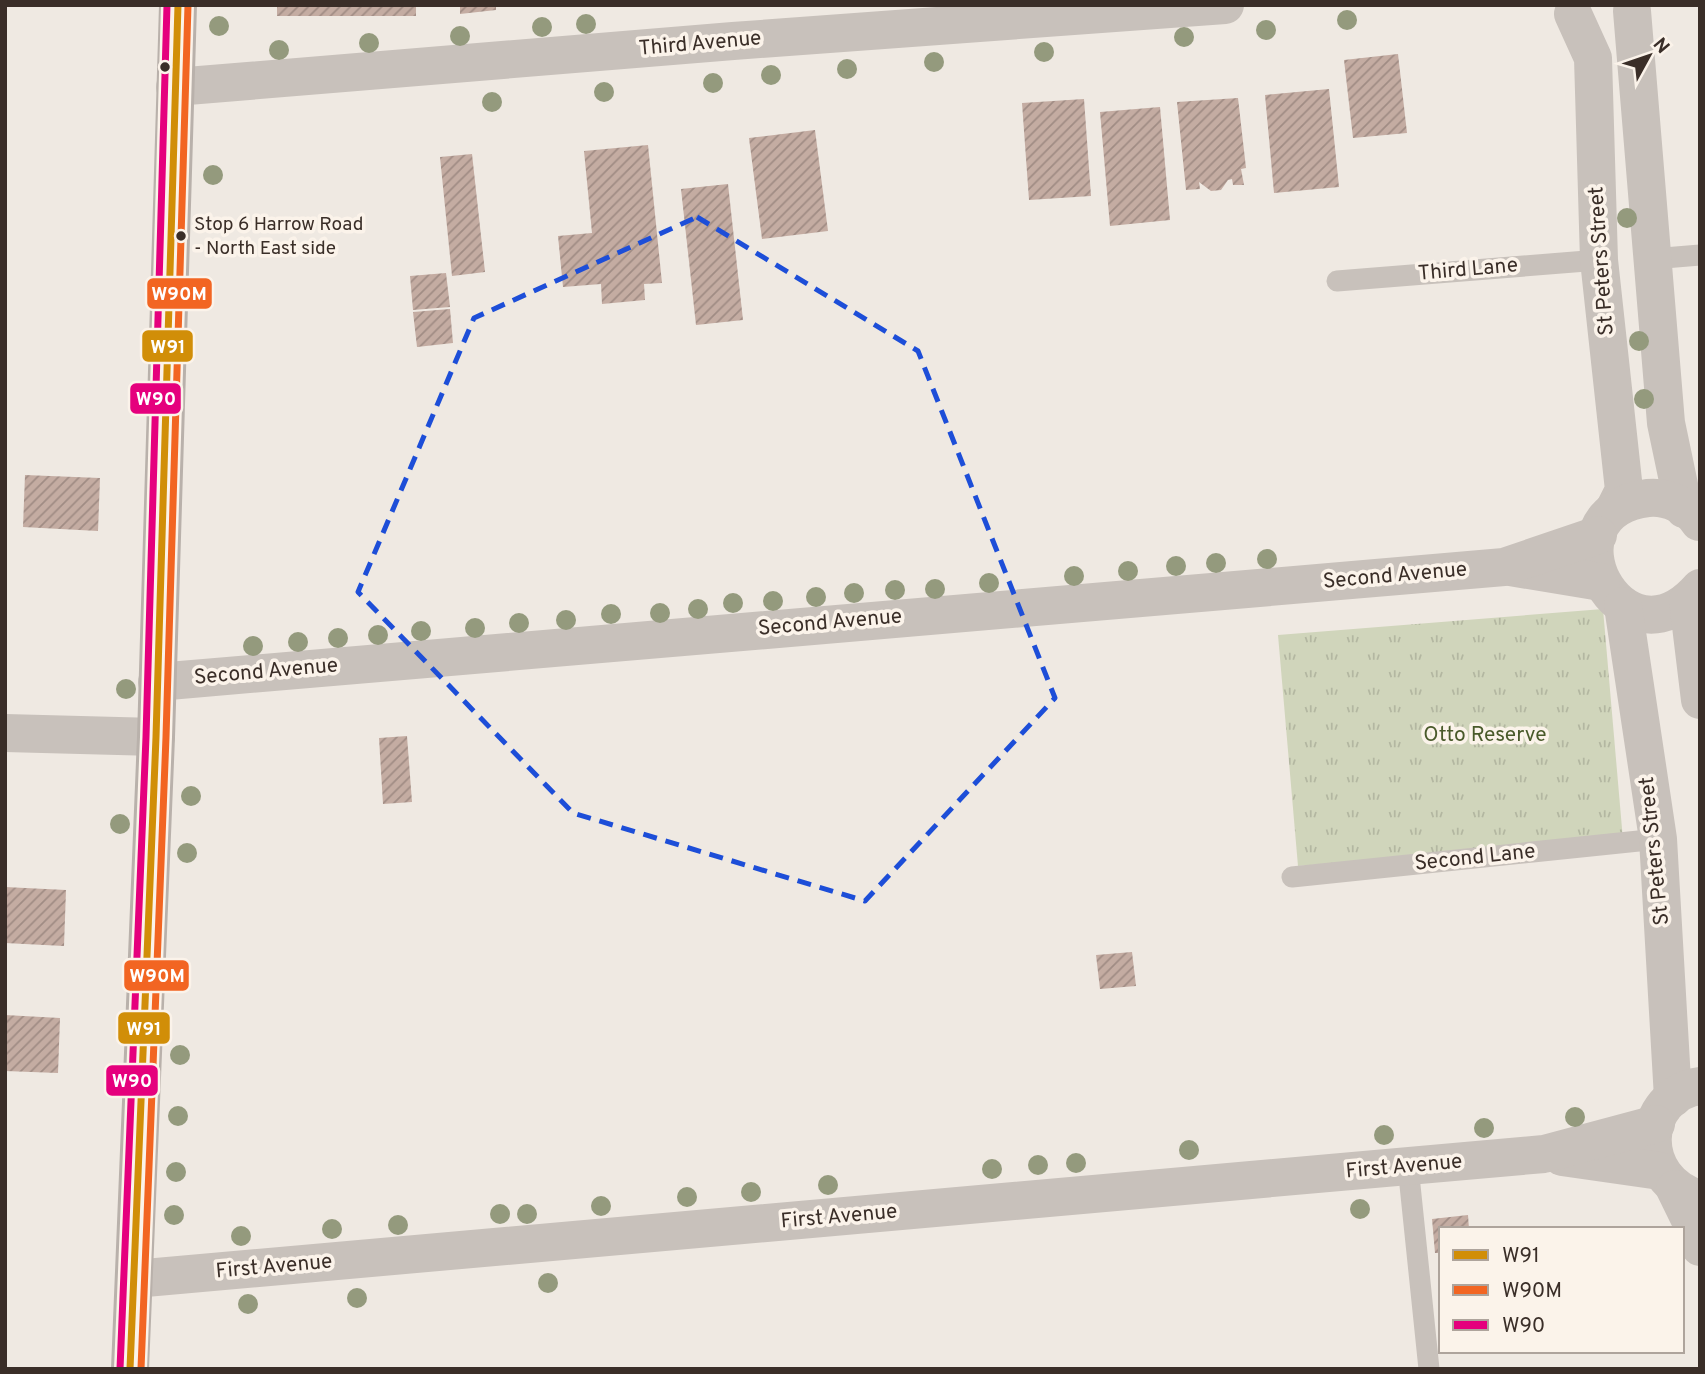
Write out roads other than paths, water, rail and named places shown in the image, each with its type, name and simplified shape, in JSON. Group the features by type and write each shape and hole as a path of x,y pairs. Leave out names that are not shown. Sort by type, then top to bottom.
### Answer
{"street":[{"path":"130,1369 158,682 178,5"},
{"name":"Third Avenue","path":"175,87 733,41 1225,5"},
{"path":"1570,9 1594,22 1612,21 1634,8 1666,423 1692,516"},
{"name":"St Peters Street","path":"1570,9 1593,58 1599,260 1624,490 1593,555 1612,594 1658,839 1676,1103 1652,1143 1678,1186"},
{"name":"Second Avenue","path":"158,682 1504,566 1606,523 1632,500 1657,497 1677,502 1692,516"},
{"name":"Second Avenue","path":"1504,566 1612,594 1635,613 1667,612 1694,595"},
{"path":"1694,595 1700,700"},
{"path":"5,733 156,737"},
{"name":"First Avenue","path":"134,1279 1544,1154 1676,1103"},
{"name":"First Avenue","path":"1544,1154 1678,1186"},
{"path":"1678,1186 1700,1247"}],"lane":[{"path":"1652,259 1700,255"},
{"name":"Third Lane","path":"1337,281 1599,260"},
{"name":"Second Lane","path":"1292,877 1658,839"},
{"path":"1408,1166 1429,1369"}],"place":[{"name":"Stop 6 Harrow Road - North East side","path":"181,236"}],"park label":[{"name":"Otto Reserve","path":"1485,735"}]}
